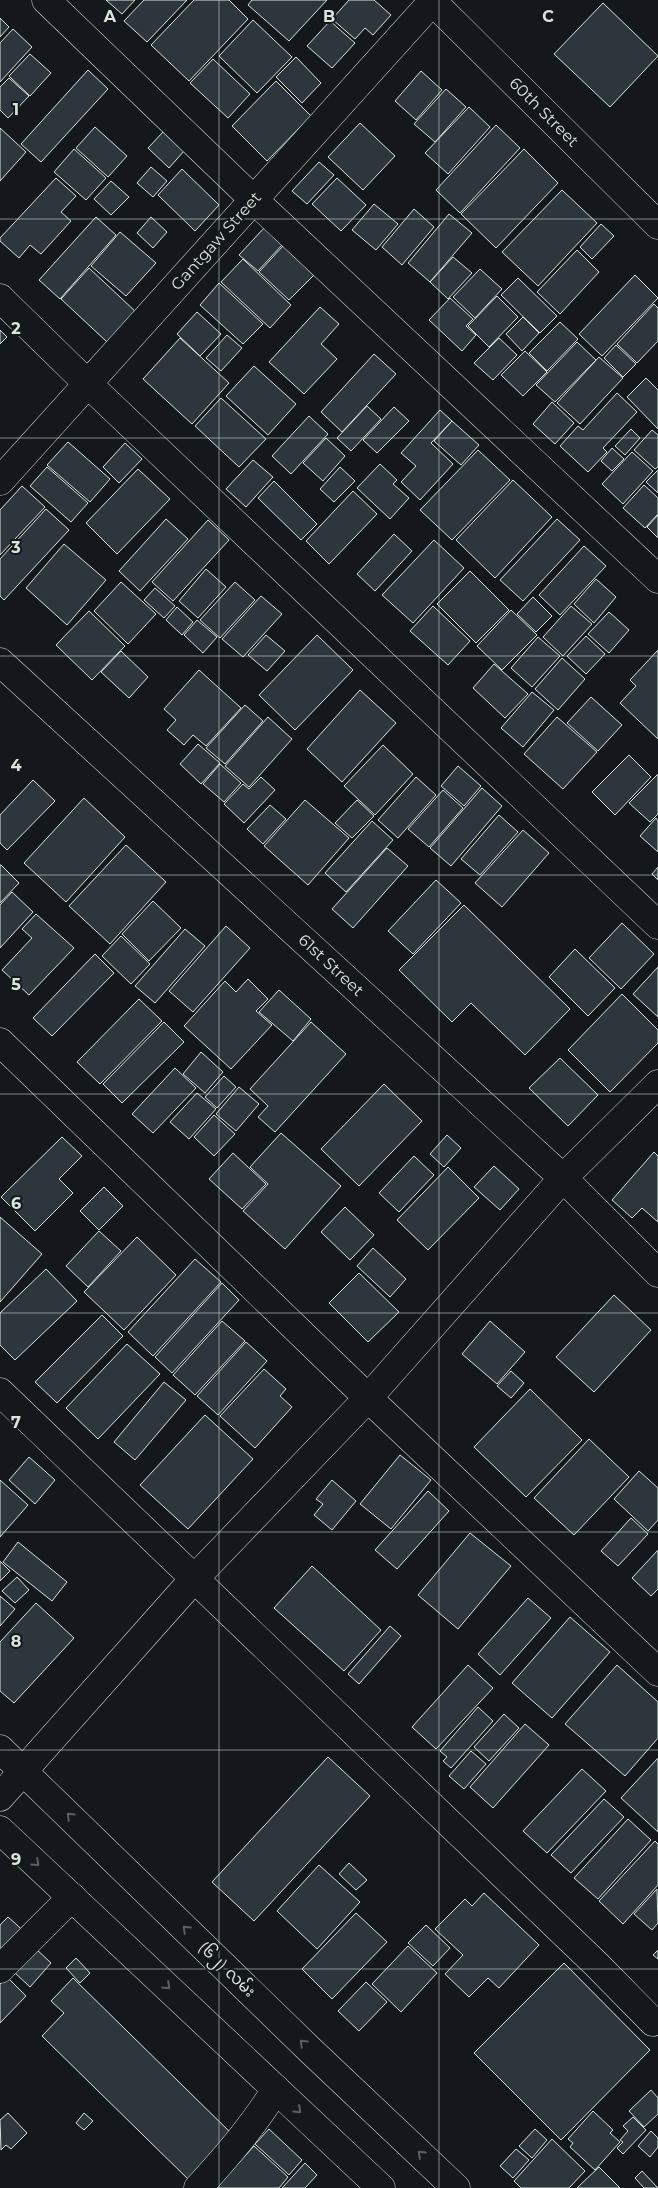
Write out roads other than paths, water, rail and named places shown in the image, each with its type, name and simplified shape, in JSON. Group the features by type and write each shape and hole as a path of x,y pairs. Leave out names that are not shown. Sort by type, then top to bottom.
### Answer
{"street":[{"path":"46,0 253,199 658,579"},
{"name":"Gantgaw Street","path":"0,481 431,1"},
{"name":"60th Street","path":"431,1 658,225"},
{"path":"0,298 88,384 658,925"},
{"name":"61st Street","path":"0,662 563,1178 658,1273"},
{"path":"0,1042 368,1398 658,1672"},
{"path":"0,1797 194,1579 368,1398 563,1178 658,1084"},
{"path":"0,1392 588,1957 653,2022"},
{"name":"(၆၂) လမ်း","path":"0,1749 309,2049 456,2188"},
{"path":"0,1830 381,2188"},
{"path":"0,1969 72,1897"},
{"path":"198,2188 260,2116 276,2089"}]}
